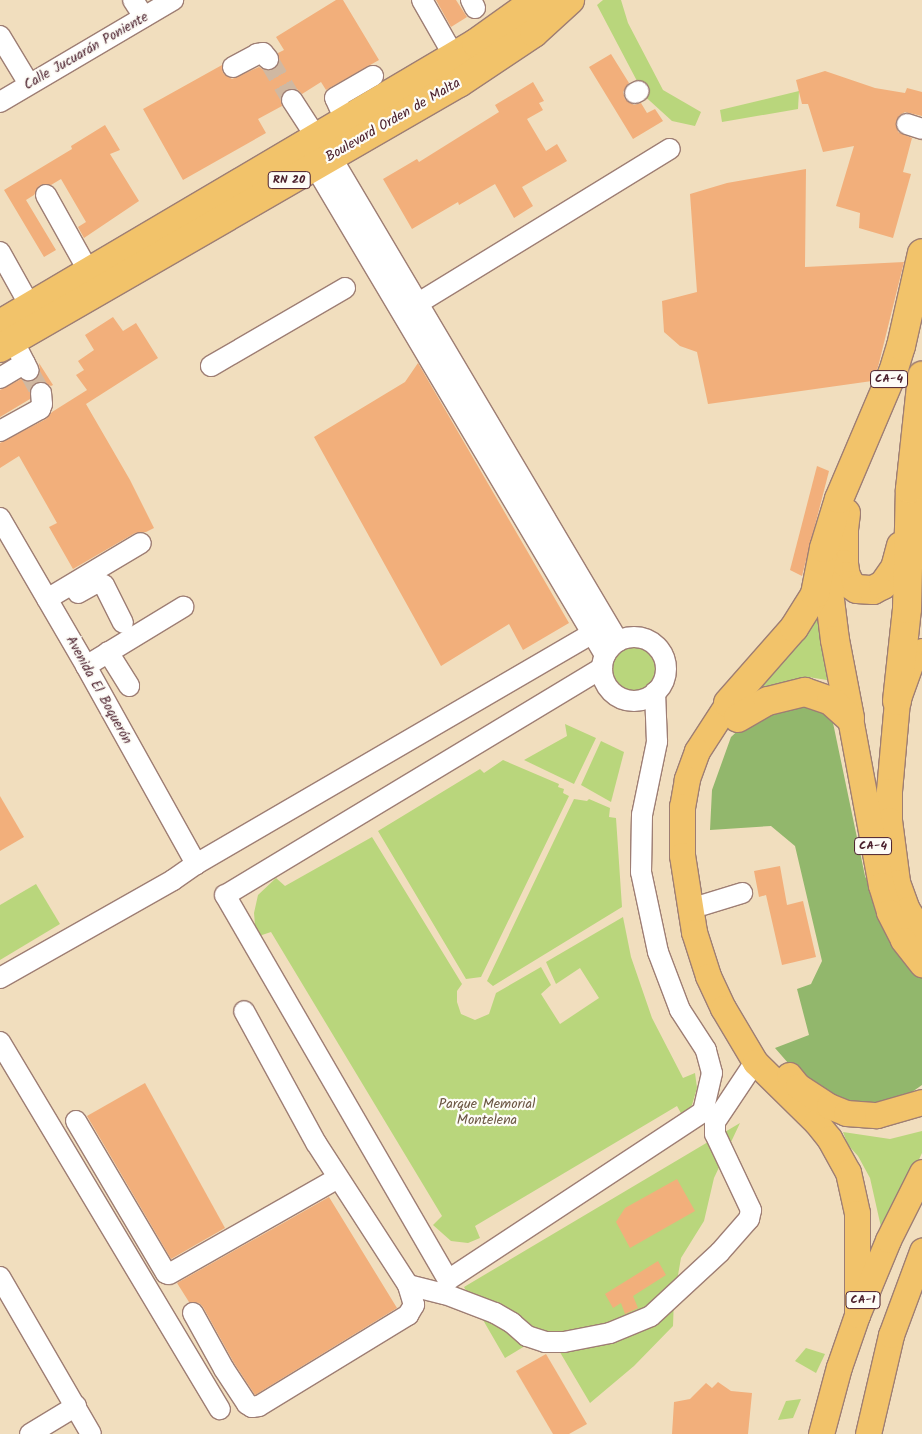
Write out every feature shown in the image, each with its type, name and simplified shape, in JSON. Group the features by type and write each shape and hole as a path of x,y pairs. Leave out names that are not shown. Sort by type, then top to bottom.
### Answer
{"highway":[{"name":"Boulevard Orden de Malta","path":"13,349 252,203 320,152 345,120 476,44 536,0"},
{"name":"Boulevard Orden de Malta","path":"13,349 30,306 88,270 459,82 505,54 534,33 570,0"},
{"name":"CA-4","path":"850,718 835,640 828,584 831,539 839,499 893,372 922,254"},
{"name":"CA-4","path":"897,701 907,609 910,489 922,376"},
{"path":"861,446 844,530 846,576 851,585 857,589 873,590 882,585 895,568 900,552 910,489"},
{"path":"733,710 807,609 819,580 824,548 839,499"},
{"path":"733,710 805,692 831,701 850,718"}],"main road":[{"path":"914,459 922,548"},
{"path":"897,701 911,662 922,651"},
{"name":"CA-4","path":"897,701 889,791 892,857 897,882 907,908 922,933"},
{"path":"733,710 715,734 697,751 687,779 682,806 682,855 694,932 706,969 723,1008 755,1062 822,1114 840,1156 854,1192 857,1213 857,1316"},
{"name":"CA-4","path":"850,718 883,894 889,912 903,940 922,964"},
{"path":"715,734 699,791 695,821 696,854 703,905 715,953 744,1013 793,1090"},
{"path":"822,1114 878,1114 922,1102"},
{"name":"CA-1","path":"821,1434 839,1367 857,1316 888,1240 922,1172"},
{"name":"CA-1","path":"868,1434 891,1335 922,1253"}],"street":[{"path":"133,0 144,17"},
{"name":"Calle Jucuarán Poniente","path":"0,102 173,0"},
{"path":"422,0 454,56"},
{"path":"0,36 29,84"},
{"path":"233,67 257,54 262,53 268,59"},
{"path":"345,120 335,98 373,76"},
{"path":"292,100 401,314 592,634 608,655"},
{"path":"401,314 670,149"},
{"path":"320,152 418,303 608,655 603,678 608,688 626,700 647,698 656,692 666,674 666,664 656,646 638,636 627,637 608,655 225,895 448,1280 703,1112 712,1073 706,1050 680,1010 658,952 641,872 642,815 657,742 656,692"},
{"path":"46,195 88,270"},
{"path":"0,252 30,306"},
{"path":"211,366 344,288"},
{"path":"0,378 13,349"},
{"path":"0,431 40,408 42,404 40,393"},
{"name":"Avenida El Boquerón","path":"0,518 86,666 196,864"},
{"path":"49,603 141,543"},
{"path":"49,603 100,582 104,585 124,623"},
{"path":"86,666 183,607"},
{"path":"0,978 110,923 196,864 592,634"},
{"path":"108,652 130,686"},
{"path":"703,905 742,892"},
{"path":"193,1314 224,1369 247,1404 252,1407 259,1406 408,1315 414,1305 408,1285 316,1143 244,1012"},
{"path":"0,1042 220,1409"},
{"path":"408,1285 446,1294 495,1314 512,1323 527,1336 545,1342 564,1342 610,1333 651,1316 720,1252 749,1219 751,1210 715,1134 715,1122 755,1062"},
{"path":"76,1121 166,1273 169,1274 178,1271 338,1178"},
{"path":"2,1286 76,1406 91,1434"},
{"path":"808,1434 839,1367"},
{"path":"30,1434 76,1406"}],"green space":[{"path":"603,0 621,0 628,23 663,90 701,112 695,126 672,121 639,91 637,81 597,5"},
{"path":"799,91 798,109 722,122 720,110"},
{"path":"822,608 833,681 808,677 757,688"},
{"path":"634,644 643,646 651,651 656,659 658,668 656,677 651,685 643,690 634,692 625,690 617,685 612,677 610,668 612,659 617,651 625,646"},
{"path":"809,703 832,718 865,876 883,920 922,975 922,1085 902,1099 885,1105 853,1105 802,1079 775,1048 809,1035 797,989 811,984 822,961 795,846 771,826 710,830 712,790 731,737 746,723 761,715"},
{"path":"565,724 596,738 574,784 524,760 567,736"},
{"path":"601,741 624,752 611,802 581,785"},
{"path":"503,760 559,784 558,787 564,789 563,793 569,796 481,977 466,979 378,831 480,769 484,773"},
{"path":"574,799 587,801 589,799 610,808 609,817 616,818 622,907 493,986 487,981"},
{"name":"Parque Memorial Montelena","path":"372,837 462,984 457,991 457,1002 461,1014 475,1020 489,1014 496,993 541,967 551,985 541,994 560,1024 599,998 580,968 556,984 546,962 623,917 631,957 652,1018 683,1078 695,1073 697,1088 692,1105 683,1117 677,1106 475,1226 480,1238 468,1243 451,1241 433,1225 442,1216 271,932 256,937 254,913 258,895 276,878 285,886"},
{"path":"36,884 60,924 0,960 0,905"},
{"path":"740,1123 714,1178 704,1221 681,1258 674,1298 673,1326 634,1366 590,1403 548,1332 505,1358 464,1287"},
{"path":"922,1131 922,1153 883,1236 870,1178 858,1156 848,1145 843,1132 890,1139"},
{"path":"806,1348 825,1354 816,1373 795,1361"},
{"path":"801,1399 793,1418 778,1420 786,1401"}],"building":[{"path":"336,0 343,0 379,60 326,90 321,82 302,94 297,89 286,90 281,95 282,106 258,119 266,133 183,180 143,109 222,65 223,73 232,79 259,67 264,70 275,68 279,63 278,53 284,50 276,37"},
{"path":"436,0 456,0 467,17 451,27"},
{"path":"611,54 629,83 623,92 625,99 634,105 641,103 647,113 655,109 663,121 633,139 589,67"},
{"path":"825,71 875,88 905,93 907,88 922,92 922,116 905,112 896,121 898,132 912,138 903,172 911,174 893,238 859,228 860,213 836,206 854,146 823,152 808,104 802,104 796,80"},
{"path":"533,82 544,101 539,103 543,110 527,119 546,151 557,144 567,161 522,187 533,206 514,218 495,184 459,205 458,202 412,229 383,179 417,159 419,162 499,112 495,105"},
{"path":"105,125 120,150 110,154 139,201 84,238 78,227 86,222 61,179 51,185 40,185 34,195 26,200 56,250 44,257 4,190 72,149 71,146"},
{"path":"806,169 805,267 904,262 878,367 872,381 708,404 697,352 680,346 664,332 662,301 697,292 690,194 727,183"},
{"path":"113,317 123,331 136,323 158,358 86,404 130,480 154,528 146,532 135,533 73,569 49,527 57,523 19,456 0,468 0,443 46,419 52,412 87,390 76,375 84,370 78,361 94,350 85,335"},
{"path":"39,363 53,385 51,386 40,381 35,383 30,388 30,399 0,417 0,390 21,379 27,382 34,380 40,371"},
{"path":"418,363 569,623 523,650 509,624 441,666 314,437 405,382"},
{"path":"817,466 829,471 802,576 790,570"},
{"path":"0,796 24,837 0,851"},
{"path":"780,866 787,905 803,901 816,957 782,965 766,895 759,897 754,871"},
{"path":"145,1083 225,1228 171,1259 87,1116"},
{"path":"677,1179 695,1211 630,1248 616,1222 625,1208"},
{"path":"329,1197 397,1308 255,1395 234,1363 203,1307 199,1303 189,1302 177,1283"},
{"path":"658,1261 666,1275 633,1296 638,1308 625,1314 621,1303 613,1308 605,1294"},
{"path":"546,1354 587,1424 569,1434 553,1434 516,1371"},
{"path":"718,1382 731,1391 752,1393 748,1434 672,1434 674,1402 690,1399 706,1383 712,1388"}],"tunnel":[{"path":"268,59 292,100"},
{"path":"28,370 41,393"}]}
